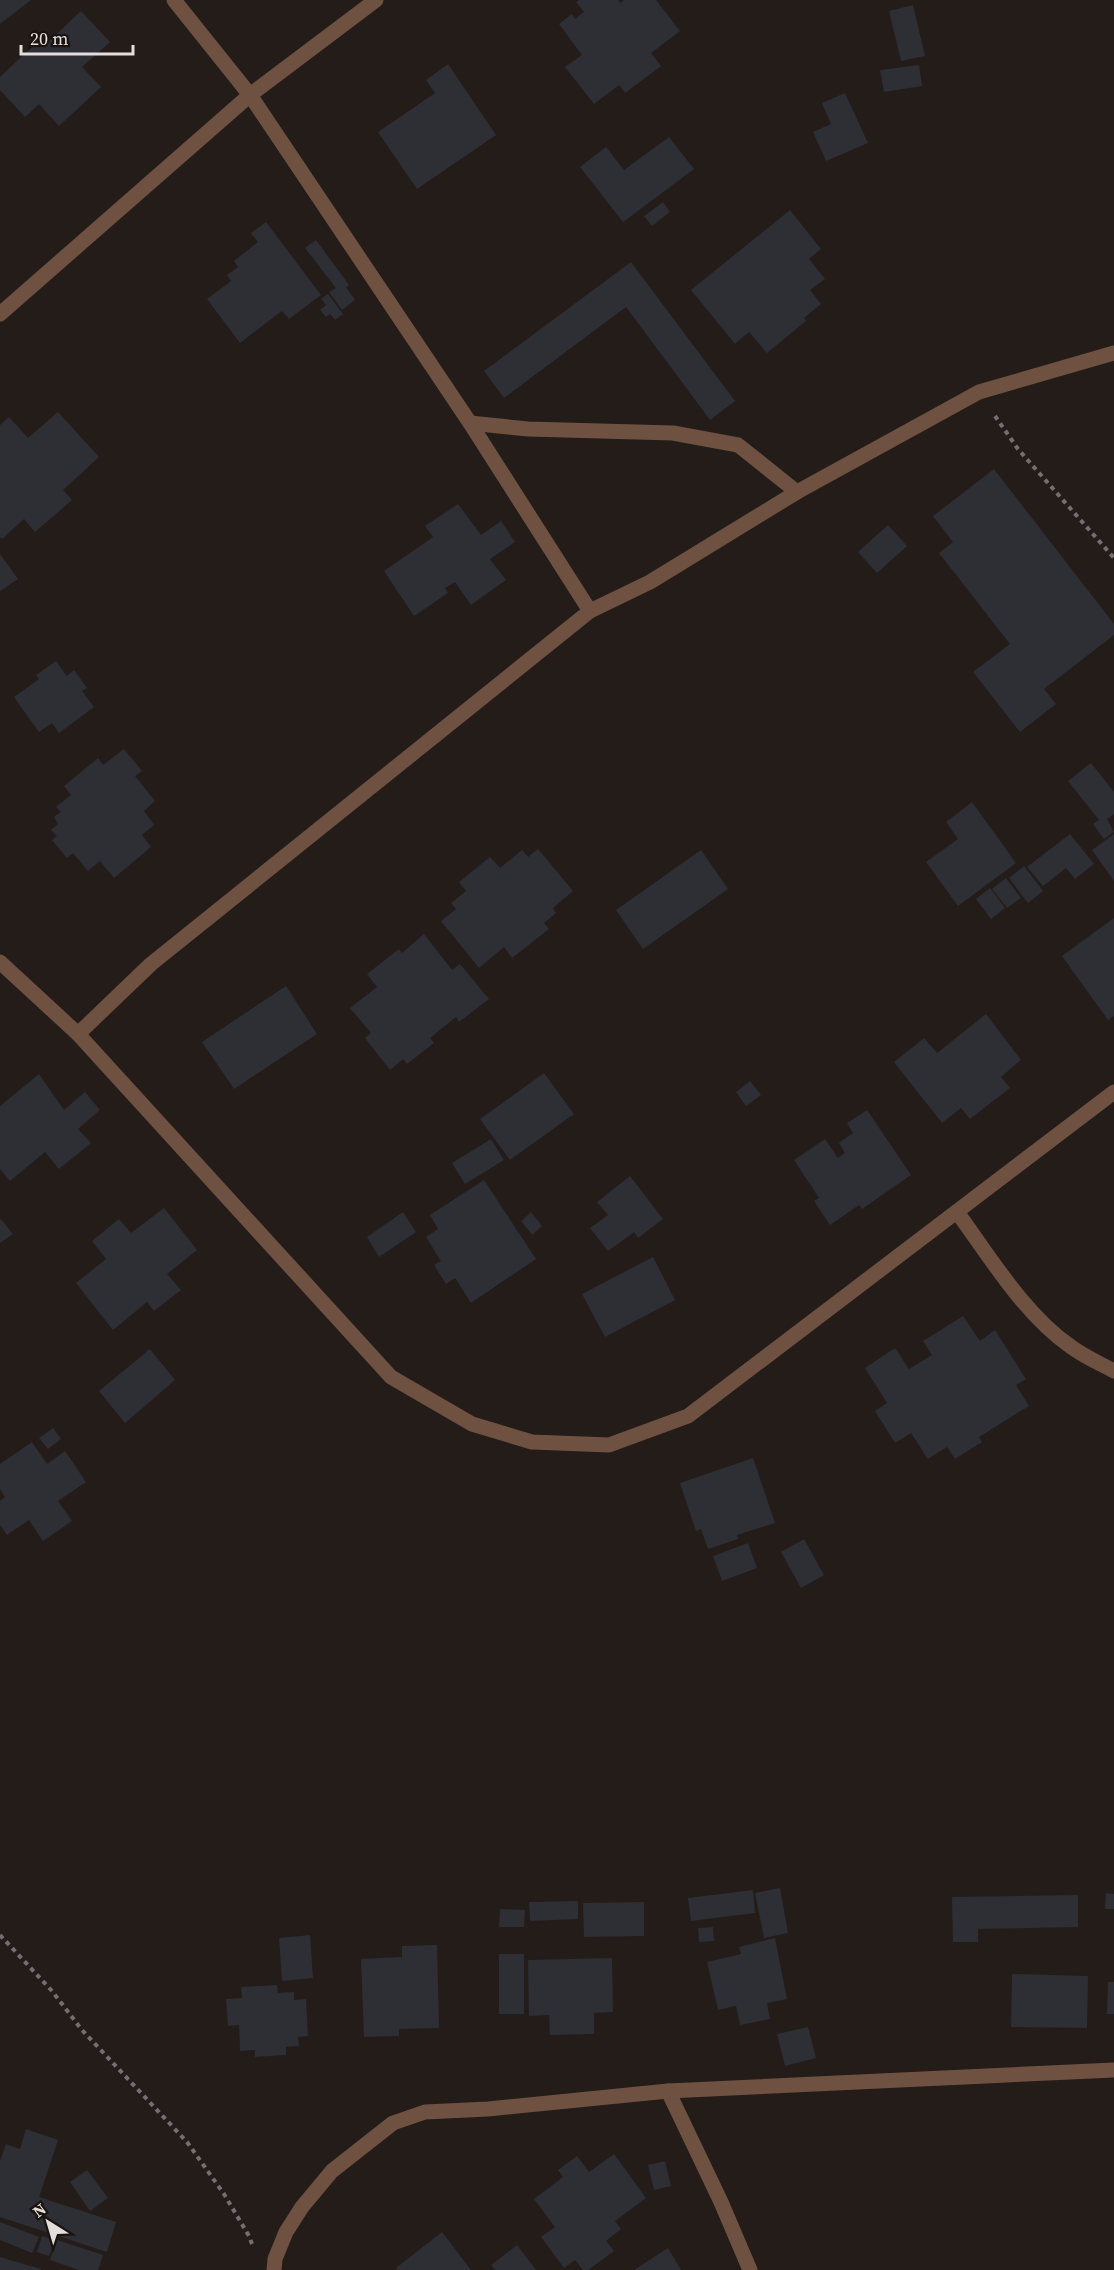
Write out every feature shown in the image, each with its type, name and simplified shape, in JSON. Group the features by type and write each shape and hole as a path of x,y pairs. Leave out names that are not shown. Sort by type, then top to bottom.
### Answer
{"street":[{"path":"174,0 249,95 470,423 590,611"},
{"path":"0,314 249,95 376,0"},
{"path":"78,1034 151,964 590,611 650,582 797,492 979,392 1114,353"},
{"path":"470,423 528,429 673,432 738,445 797,492"},
{"path":"0,962 78,1034 391,1377 472,1424 532,1442 609,1445 688,1416 1114,1092"},
{"path":"957,1212 1001,1273 1036,1316 1069,1346 1114,1371"},
{"path":"274,2270 275,2259 286,2232 302,2207 332,2171 393,2123 425,2112 488,2109 669,2091 1114,2070"},
{"path":"669,2091 750,2270"}],"path":[{"path":"979,392 1018,449 1114,558"},
{"path":"0,1935 52,1991 82,2030 188,2142 224,2194 253,2247"}],"building":[{"path":"0,0 31,0 0,24"},
{"path":"579,0 618,0 620,3 624,0 656,0 680,31 651,53 661,66 625,93 619,85 594,104 565,67 582,55 559,24 572,14 575,19 584,12 576,2"},
{"path":"913,5 925,56 901,61 889,11"},
{"path":"81,11 110,42 82,67 101,87 59,126 39,104 25,117 0,90 0,77 37,42 43,47"},
{"path":"448,64 496,135 417,189 378,132 435,93 426,80"},
{"path":"919,65 922,86 884,92 880,70"},
{"path":"845,93 868,143 826,161 813,132 831,124 822,103"},
{"path":"669,137 694,169 623,222 580,167 606,147 624,170"},
{"path":"663,202 670,212 652,226 644,216"},
{"path":"790,210 821,249 809,259 825,279 810,290 821,304 804,318 806,321 767,353 749,332 735,344 691,290"},
{"path":"266,222 321,295 289,319 282,311 240,343 207,299 231,281 227,275 238,267 234,261 258,242 251,233"},
{"path":"316,240 349,285 346,287 355,300 342,310 329,292 336,288 305,248"},
{"path":"631,262 735,401 710,420 626,307 504,398 484,371"},
{"path":"328,294 343,314 335,320 330,314 326,317 320,310 326,305 321,299"},
{"path":"58,412 99,457 63,490 72,500 35,532 24,519 2,539 0,537 0,425 9,417 28,438"},
{"path":"994,469 1114,624 1114,635 1044,689 1056,704 1020,732 973,672 1010,644 939,553 953,542 933,516"},
{"path":"458,504 481,535 501,521 515,542 490,559 506,580 471,605 455,582 445,588 448,593 414,616 384,571 433,537 425,526"},
{"path":"888,525 907,546 877,573 858,552"},
{"path":"0,554 18,579 0,591"},
{"path":"56,661 67,676 74,670 87,688 82,691 94,707 59,733 52,723 39,732 14,697 39,679 36,675"},
{"path":"124,749 142,771 135,776 155,801 144,811 154,825 142,835 151,847 114,878 100,861 88,871 73,853 67,858 52,840 57,836 51,830 58,824 54,817 61,812 56,807 71,795 64,786 98,758 103,765"},
{"path":"1091,763 1114,792 1114,814 1107,819 1114,832 1104,839 1093,824 1099,820 1068,781"},
{"path":"972,802 1016,863 958,906 926,862 958,839 946,822"},
{"path":"1070,834 1094,864 1075,879 1066,868 1043,886 1027,867"},
{"path":"1114,834 1114,881 1092,850"},
{"path":"538,849 573,891 553,908 556,913 544,923 549,929 512,958 504,947 479,968 441,921 456,909 451,903 466,891 459,882 490,857 500,868 522,850 528,857"},
{"path":"701,850 728,889 643,949 616,910"},
{"path":"1024,866 1043,891 1028,903 1009,878"},
{"path":"1006,878 1021,898 1007,908 992,889"},
{"path":"990,888 1005,908 991,919 976,899"},
{"path":"1114,918 1114,1016 1108,1020 1062,956"},
{"path":"424,934 452,970 460,964 489,999 459,1022 456,1017 430,1038 434,1043 407,1064 403,1059 390,1070 365,1038 371,1033 350,1008 377,987 367,974 399,949 402,953"},
{"path":"286,986 317,1034 234,1089 202,1042"},
{"path":"986,1014 1021,1060 1001,1077 1010,1088 970,1119 961,1108 942,1123 894,1062 924,1038 937,1053"},
{"path":"544,1073 574,1114 510,1160 480,1119"},
{"path":"39,1074 64,1110 85,1092 100,1110 78,1129 91,1143 59,1169 45,1152 10,1181 0,1169 0,1106"},
{"path":"750,1081 761,1095 746,1106 736,1092"},
{"path":"867,1110 911,1175 862,1209 859,1205 830,1225 814,1201 819,1198 794,1160 825,1139 838,1158 845,1153 839,1143 853,1133 847,1123"},
{"path":"491,1139 504,1160 465,1184 452,1163"},
{"path":"630,1176 663,1219 638,1238 634,1232 608,1251 590,1228 608,1215 597,1202"},
{"path":"484,1180 536,1259 471,1303 455,1278 446,1284 434,1265 441,1261 426,1237 438,1229 430,1215"},
{"path":"164,1208 197,1250 167,1274 181,1290 154,1311 147,1302 113,1330 76,1283 106,1259 92,1241 119,1219 131,1233"},
{"path":"403,1212 416,1232 379,1257 367,1237"},
{"path":"531,1212 542,1226 532,1235 521,1221"},
{"path":"0,1218 13,1234 0,1243"},
{"path":"653,1257 675,1300 605,1337 582,1294"},
{"path":"963,1316 980,1341 995,1330 1026,1379 1016,1385 1029,1406 979,1437 982,1442 955,1459 947,1447 928,1459 911,1433 895,1443 875,1411 887,1403 865,1368 895,1348 909,1369 932,1355 923,1341"},
{"path":"150,1349 175,1380 125,1423 99,1391"},
{"path":"53,1428 61,1439 48,1449 39,1438"},
{"path":"32,1442 47,1464 65,1451 86,1482 58,1501 72,1521 43,1541 29,1520 7,1535 0,1525 0,1501 5,1497 0,1489 0,1464"},
{"path":"753,1458 775,1523 737,1535 738,1539 708,1549 701,1529 696,1531 680,1483"},
{"path":"804,1539 824,1575 801,1588 781,1552"},
{"path":"748,1543 757,1568 722,1581 713,1556"},
{"path":"780,1888 788,1933 764,1938 755,1893"},
{"path":"753,1890 755,1913 691,1921 688,1898"},
{"path":"1106,1893 1114,1894 1114,1909 1105,1909"},
{"path":"1078,1895 1078,1927 978,1929 978,1942 953,1942 952,1897"},
{"path":"578,1901 578,1919 530,1921 529,1902"},
{"path":"644,1902 644,1936 584,1937 583,1903"},
{"path":"500,1909 525,1910 524,1927 499,1927"},
{"path":"713,1927 714,1941 699,1942 698,1928"},
{"path":"310,1935 313,1978 282,1981 279,1938"},
{"path":"775,1938 787,1999 767,2003 770,2019 740,2025 736,2006 718,2010 707,1962 741,1954 739,1947"},
{"path":"437,1945 439,2028 399,2029 399,2036 364,2037 361,1959 402,1957 402,1946"},
{"path":"499,1954 524,1954 524,2014 499,2014"},
{"path":"612,1958 613,2012 594,2013 594,2034 550,2035 549,2015 529,2016 528,1960"},
{"path":"1012,1974 1088,1976 1087,2028 1011,2027"},
{"path":"1108,1982 1114,1982 1114,2014 1107,2014"},
{"path":"277,1985 278,1993 294,1992 294,2000 306,1999 308,2036 298,2037 299,2046 286,2047 286,2055 255,2057 255,2050 240,2051 239,2025 228,2026 226,1999 242,1998 241,1987"},
{"path":"808,2027 816,2058 785,2066 777,2034"},
{"path":"26,2129 58,2140 39,2197 116,2222 107,2252 0,2217 0,2161 6,2144 20,2149"},
{"path":"614,2154 646,2198 615,2221 621,2229 606,2241 614,2251 588,2270 583,2270 575,2260 564,2268 541,2237 555,2227 534,2199 563,2177 558,2170 577,2156 589,2172"},
{"path":"665,2161 671,2186 654,2190 648,2165"},
{"path":"87,2170 108,2198 90,2211 70,2182"},
{"path":"0,2222 39,2237 32,2253 0,2240"},
{"path":"442,2232 471,2270 397,2270 396,2268"},
{"path":"42,2236 55,2240 49,2256 37,2252"},
{"path":"57,2240 103,2255 98,2270 79,2270 50,2260"},
{"path":"517,2245 536,2270 495,2270 491,2265"},
{"path":"668,2248 681,2270 634,2270"},
{"path":"0,2257 41,2269 41,2270 0,2270"}]}
